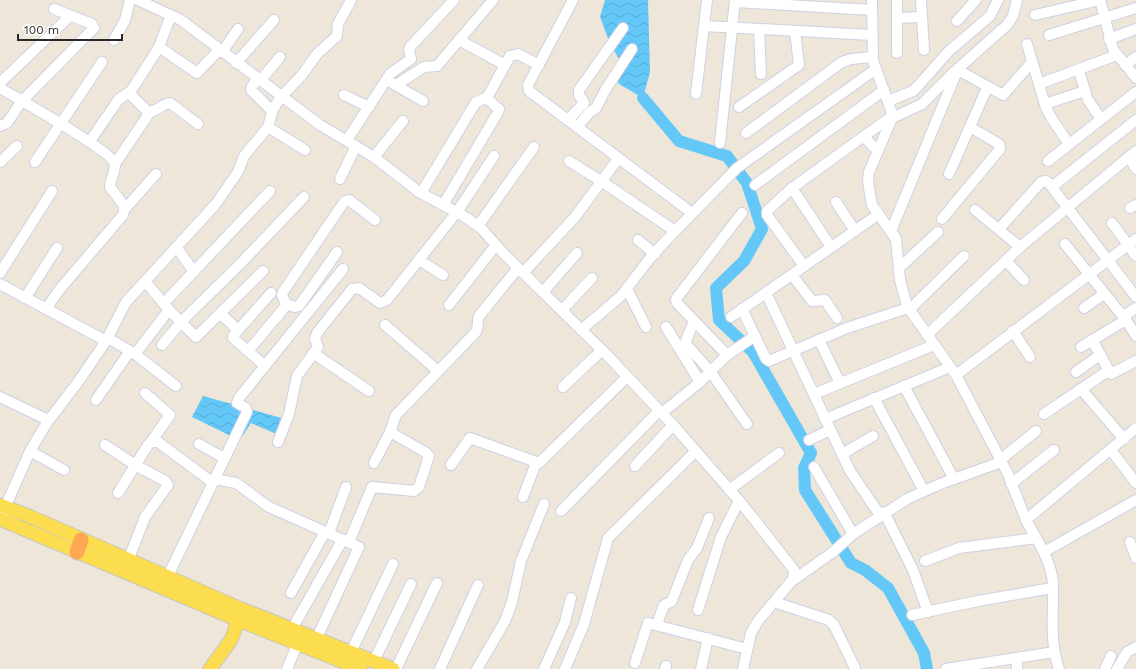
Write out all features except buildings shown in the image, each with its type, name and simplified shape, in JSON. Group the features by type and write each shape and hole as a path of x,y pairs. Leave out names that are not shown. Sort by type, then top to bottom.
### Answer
{"main road":[{"path":"2,513 238,614 297,635 353,662 374,661 394,669"},
{"path":"79,546 128,561 238,614"},
{"path":"210,669 231,640 235,630 238,614"}],"street":[{"path":"114,40 125,20 130,0"},
{"path":"138,0 153,3 181,20 320,125 374,157 421,193 457,212 478,226 496,246 602,350 696,451 792,566 794,574 792,581"},
{"path":"2,513 30,451 48,420 78,382 107,340 126,302 215,205 238,172 244,156 268,127 272,111 281,97 302,75 317,54 336,36 338,24 351,0"},
{"path":"347,140 387,79 393,72 411,59 409,50 410,47 454,0"},
{"path":"396,85 424,67 437,66 494,0"},
{"path":"573,0 528,85 529,91 692,213"},
{"path":"696,94 707,0"},
{"path":"897,0 897,53"},
{"path":"921,0 920,17 924,50"},
{"path":"957,21 976,0"},
{"path":"888,101 908,93 918,86 949,51 990,16 998,0"},
{"path":"804,266 766,213 792,188 892,117 922,104 1007,25 1013,16 1017,0"},
{"path":"1035,15 1100,0 1109,39 1117,55 1136,78"},
{"path":"720,143 735,1 872,5 872,57 888,101 892,117 869,172 868,182 872,205 891,230 898,246 902,292 909,308 953,371 1001,461 1026,520 1044,552 1053,582 1054,652 1059,669"},
{"path":"1049,35 1136,8"},
{"path":"0,126 8,123 22,101 94,28 92,24 54,9"},
{"path":"90,142 119,99 129,93 159,47 171,15"},
{"path":"0,83 70,16"},
{"path":"897,18 920,17"},
{"path":"236,63 274,20"},
{"path":"704,26 872,35"},
{"path":"568,120 584,103 579,95 579,90 623,28"},
{"path":"159,47 197,73 221,51 238,29"},
{"path":"759,29 761,74"},
{"path":"1109,39 1136,29"},
{"path":"739,107 799,65 795,31"},
{"path":"459,40 505,65"},
{"path":"1027,44 1045,104 1052,119 1069,144"},
{"path":"577,127 590,112 596,108 606,89 632,49"},
{"path":"421,193 476,102 486,98 510,56 515,53 539,65"},
{"path":"1039,84 1117,55"},
{"path":"272,111 251,90 252,86 280,57"},
{"path":"746,133 842,62 851,59 872,57"},
{"path":"1125,65 1136,57"},
{"path":"36,162 102,62"},
{"path":"958,69 1000,95 1004,94 1032,62"},
{"path":"581,330 627,289 675,231 737,168 876,69"},
{"path":"891,230 958,69"},
{"path":"1079,70 1091,105 1101,119"},
{"path":"387,79 423,101"},
{"path":"0,88 90,142 114,164"},
{"path":"949,174 987,88"},
{"path":"755,185 884,90"},
{"path":"1045,104 1085,91"},
{"path":"1048,161 1136,92"},
{"path":"129,93 144,109 150,112"},
{"path":"344,95 369,107"},
{"path":"443,204 497,114 497,106 486,98"},
{"path":"46,309 60,289 123,215 123,203 110,186 114,164 150,112 164,104 170,103 198,124"},
{"path":"1051,186 1136,120"},
{"path":"374,157 403,121"},
{"path":"268,127 306,150"},
{"path":"942,220 1000,149 999,144 970,128"},
{"path":"864,137 878,151"},
{"path":"0,162 16,146"},
{"path":"340,179 356,146"},
{"path":"478,226 534,147"},
{"path":"927,335 1020,247 1132,154 1136,169"},
{"path":"278,442 289,414 295,382 300,371 318,344 315,336 352,289 359,288 377,302 384,302 457,212 494,156"},
{"path":"374,463 390,432 396,415 475,333 478,327 477,319 479,316 521,270 571,222 618,159"},
{"path":"569,161 675,231"},
{"path":"124,210 156,174"},
{"path":"998,229 1042,182 1046,181 1136,297"},
{"path":"792,188 831,248"},
{"path":"0,274 52,191"},
{"path":"96,400 194,272 270,191"},
{"path":"162,345 181,322 241,263 304,197"},
{"path":"337,252 299,306 295,307 286,304 282,295 283,292 344,202 349,200 375,220"},
{"path":"836,202 855,231"},
{"path":"975,210 1020,247"},
{"path":"727,355 677,303 676,299 742,213"},
{"path":"731,317 879,214"},
{"path":"1112,223 1132,242 1136,256"},
{"path":"899,268 938,232"},
{"path":"638,240 655,254"},
{"path":"825,419 904,386 953,371 1014,331 1132,242"},
{"path":"1065,244 1124,320 1128,323 1136,336"},
{"path":"449,305 496,246"},
{"path":"25,298 57,248"},
{"path":"177,248 194,272"},
{"path":"543,292 578,253"},
{"path":"742,309 767,360 847,328 909,308 964,256"},
{"path":"419,260 443,275"},
{"path":"1006,261 1024,280"},
{"path":"166,578 247,412 246,408 237,403 238,400 343,269"},
{"path":"145,281 167,307 196,337 263,271"},
{"path":"792,275 812,301 825,300 837,318"},
{"path":"562,310 592,278"},
{"path":"0,284 132,352 176,386"},
{"path":"627,289 646,327"},
{"path":"766,292 852,475 882,514 914,570 928,612"},
{"path":"265,366 234,338 234,334 272,293"},
{"path":"1084,308 1104,294"},
{"path":"248,351 286,304"},
{"path":"1081,346 1124,320 1128,313 1136,308"},
{"path":"221,314 237,329"},
{"path":"694,321 685,343 710,371 747,424"},
{"path":"385,325 438,371"},
{"path":"666,327 700,382"},
{"path":"1014,331 1030,357"},
{"path":"561,511 661,412 700,382 727,355 755,336"},
{"path":"819,340 840,384"},
{"path":"1092,340 1109,373 1113,374 1136,361"},
{"path":"814,394 934,345"},
{"path":"563,388 602,350"},
{"path":"313,353 369,391"},
{"path":"1076,372 1100,355"},
{"path":"1044,414 1108,371"},
{"path":"451,465 470,438 536,463 542,462 628,377"},
{"path":"904,386 954,479"},
{"path":"1081,389 1124,439"},
{"path":"118,493 135,465 170,415 145,393"},
{"path":"0,397 48,420"},
{"path":"874,398 924,491"},
{"path":"635,466 673,425"},
{"path":"1026,520 1136,428"},
{"path":"809,440 830,430"},
{"path":"743,669 751,633 758,621 792,581 833,552 853,534 882,514 924,491 1001,461 1036,431"},
{"path":"286,669 297,635 346,541 372,487 414,491 419,487 429,456 425,452 390,432"},
{"path":"842,454 873,436"},
{"path":"151,442 158,442 213,480 236,483 268,507 357,545 359,550 314,644"},
{"path":"198,444 224,458"},
{"path":"105,445 135,465 165,481 168,485 145,517 128,561"},
{"path":"1011,484 1054,450"},
{"path":"1111,450 1136,483"},
{"path":"30,451 64,470"},
{"path":"565,669 584,624 608,538 696,451"},
{"path":"729,490 779,454"},
{"path":"523,497 536,463"},
{"path":"814,466 853,534"},
{"path":"291,593 327,533 346,487"},
{"path":"1044,552 1136,500"},
{"path":"698,610 721,537 739,501"},
{"path":"477,669 507,616 521,561 544,504"},
{"path":"657,624 664,605 671,602 673,598 688,560 697,548 709,518"},
{"path":"925,561 959,548 1036,538"},
{"path":"1129,543 1136,558"},
{"path":"353,662 393,564"},
{"path":"394,669 437,583"},
{"path":"374,661 411,584"},
{"path":"440,669 478,585"},
{"path":"912,615 978,601 1052,588"},
{"path":"544,669 563,626 571,598"},
{"path":"774,602 829,620 834,625 855,668"},
{"path":"635,663 648,623 657,624 747,649"},
{"path":"701,669 708,638"},
{"path":"1117,669 1127,652 1136,647"},
{"path":"952,668 992,665 1017,658 1054,652"},
{"path":"1105,669 1111,656"},
{"path":"1016,669 1017,658"}],"water":[{"path":"605,0 648,0 650,72 643,98 619,84 613,73 619,59 609,41 600,17"},
{"path":"203,396 285,419 286,433 274,433 251,423 243,435 233,437 192,417"}],"waterway":[{"path":"643,98 679,141 727,156 747,183 762,229 744,261 716,288 719,320 753,352 811,453 804,468 805,490 851,563 865,570 888,588 924,653 927,669"}]}
